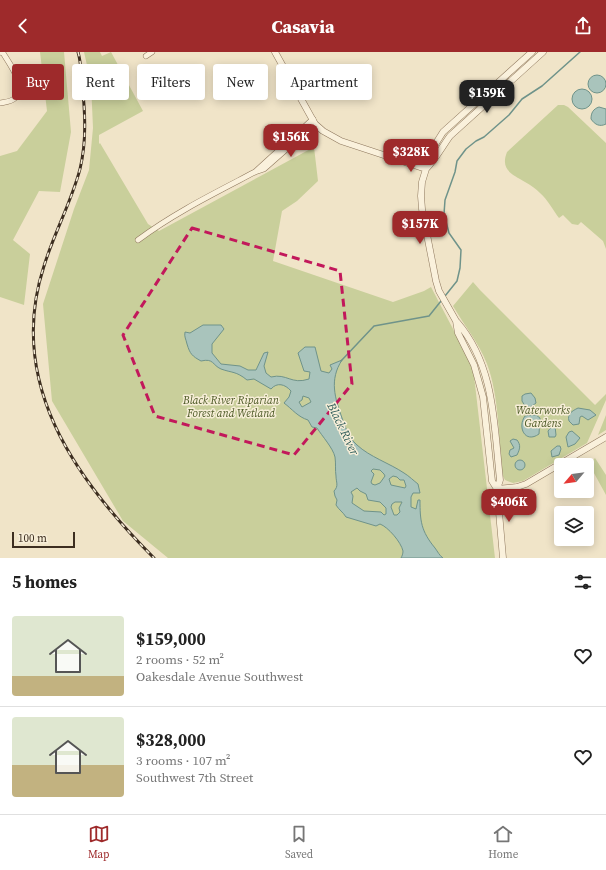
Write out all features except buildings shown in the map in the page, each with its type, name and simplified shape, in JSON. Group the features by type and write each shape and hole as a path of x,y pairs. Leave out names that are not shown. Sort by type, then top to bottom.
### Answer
{"street":[{"path":"0,52 3,53 14,70 18,81 19,94 11,101 0,103"},
{"path":"146,56 152,52"},
{"path":"275,52 314,122 323,131 341,141 426,169"},
{"path":"503,558 497,489 500,480 491,394 485,372 464,330 456,321 439,291 434,274 422,209 422,182 426,169 426,159 442,132 532,52"},
{"path":"426,169 434,162 450,136 543,52"},
{"path":"476,112 479,106 504,82 508,73"},
{"path":"138,240 156,227 194,204 255,172 314,122"},
{"path":"456,321 458,333 474,365 483,397 492,481 497,489"},
{"path":"497,489 513,488 526,484 606,437"}],"highlighted area":[{"path":"192,228 340,271 352,384 294,455 155,416 123,335"}],"green space":[{"path":"40,52 64,52 71,132 60,192 39,191 13,240 30,254 24,305 0,297 0,156 17,151 47,111 46,100 64,100 64,64 41,64"},
{"name":"Black River Riparian Forest and Wetland","path":"84,52 100,52 102,56 111,52 118,64 87,64"},
{"name":"Black River Riparian Forest and Wetland","path":"129,85 143,111 99,135 99,144 100,143 148,224 159,231 314,147 318,181 297,201 282,211 273,261 393,302 431,287 473,367 495,558 168,558 123,521 52,401 43,304 74,209 89,170 93,128 92,100 129,100"},
{"path":"558,105 568,107 606,143 606,249 603,241 581,222 578,225 572,224 563,215 559,218 543,196 508,171 506,167 505,158 507,152"},
{"name":"Waterworks Gardens","path":"473,282 595,405 606,394 606,400 587,443 562,458 554,458 554,463 523,481 513,483 505,480 502,474 498,418 491,376 480,349 453,306"},
{"name":"Waterworks Gardens","path":"606,415 606,430 598,435"},
{"path":"595,458 606,475 606,495 594,473"}],"water":[{"path":"593,75 601,75 606,80 604,91 601,93 593,93 588,88 588,80"},
{"path":"582,89 589,92 592,99 589,106 582,109 575,106 572,99 575,92"},
{"path":"599,107 606,109 606,124 604,125 598,125 591,119 591,115 595,109"},
{"name":"Black River","path":"203,325 221,325 224,329 212,344 212,353 221,364 240,366 248,370 256,370 264,353 268,352 264,366 266,373 271,377 281,376 298,381 309,379 310,372 304,371 298,353 305,347 315,347 321,371 329,373 332,369 330,365 342,360 338,367 334,382 334,389 342,418 351,439 362,449 404,473 418,484 420,493 413,493 411,497 411,507 416,509 418,500 420,500 422,526 430,542 443,558 401,558 403,552 402,547 387,528 380,524 376,526 346,517 336,505 337,500 334,491 337,484 334,453 317,428 312,427 308,420 298,415 284,403 289,397 291,391 281,385 276,385 271,389 254,379 247,380 237,374 221,369 211,361 201,361 193,356 189,350 185,332 190,333","holes":["303,396 309,398 311,402 302,407 299,402 302,400","373,469 380,470 384,474 385,476 380,483 375,485 372,484 371,482 374,474 371,471","393,476 397,477 400,480 404,480 406,486 405,488 391,485 389,479","357,488 366,494 368,500 380,502 386,508 386,514 384,515 381,512 364,511 352,503 353,496 351,492","395,502 402,502 399,508 400,512 397,515 394,515 391,507"]},
{"path":"531,393 535,398 536,403 530,407 525,406 522,401 522,396"},
{"path":"578,408 590,410 596,415 588,420 582,416 580,417 579,424 573,425 569,421 569,415"},
{"path":"536,415 540,418 539,434 534,437 526,436 522,429 525,416"},
{"path":"553,425 555,426 556,435 555,437 549,437 548,431"},
{"path":"572,431 580,438 575,444 568,447 566,437 569,432"},
{"path":"513,439 517,440 520,447 517,455 511,457 509,454 510,450 514,448 510,441"},
{"path":"557,446 560,446 561,449 559,455 552,457 551,451"},
{"path":"518,460 522,460 524,461 524,469 518,470 515,467 515,463"}],"waterway":[{"path":"445,296 457,281 460,268 461,250 449,233 444,214 445,200 455,172 457,161 466,149 484,137 509,115 522,99 542,86 580,52"},
{"path":"341,361 374,326 429,316 441,301"}],"railway":[{"path":"78,52 81,67 85,115 84,147 80,169 72,194 44,266 35,309 34,349 41,389 55,426 74,461 98,495 125,528 154,558"}]}
